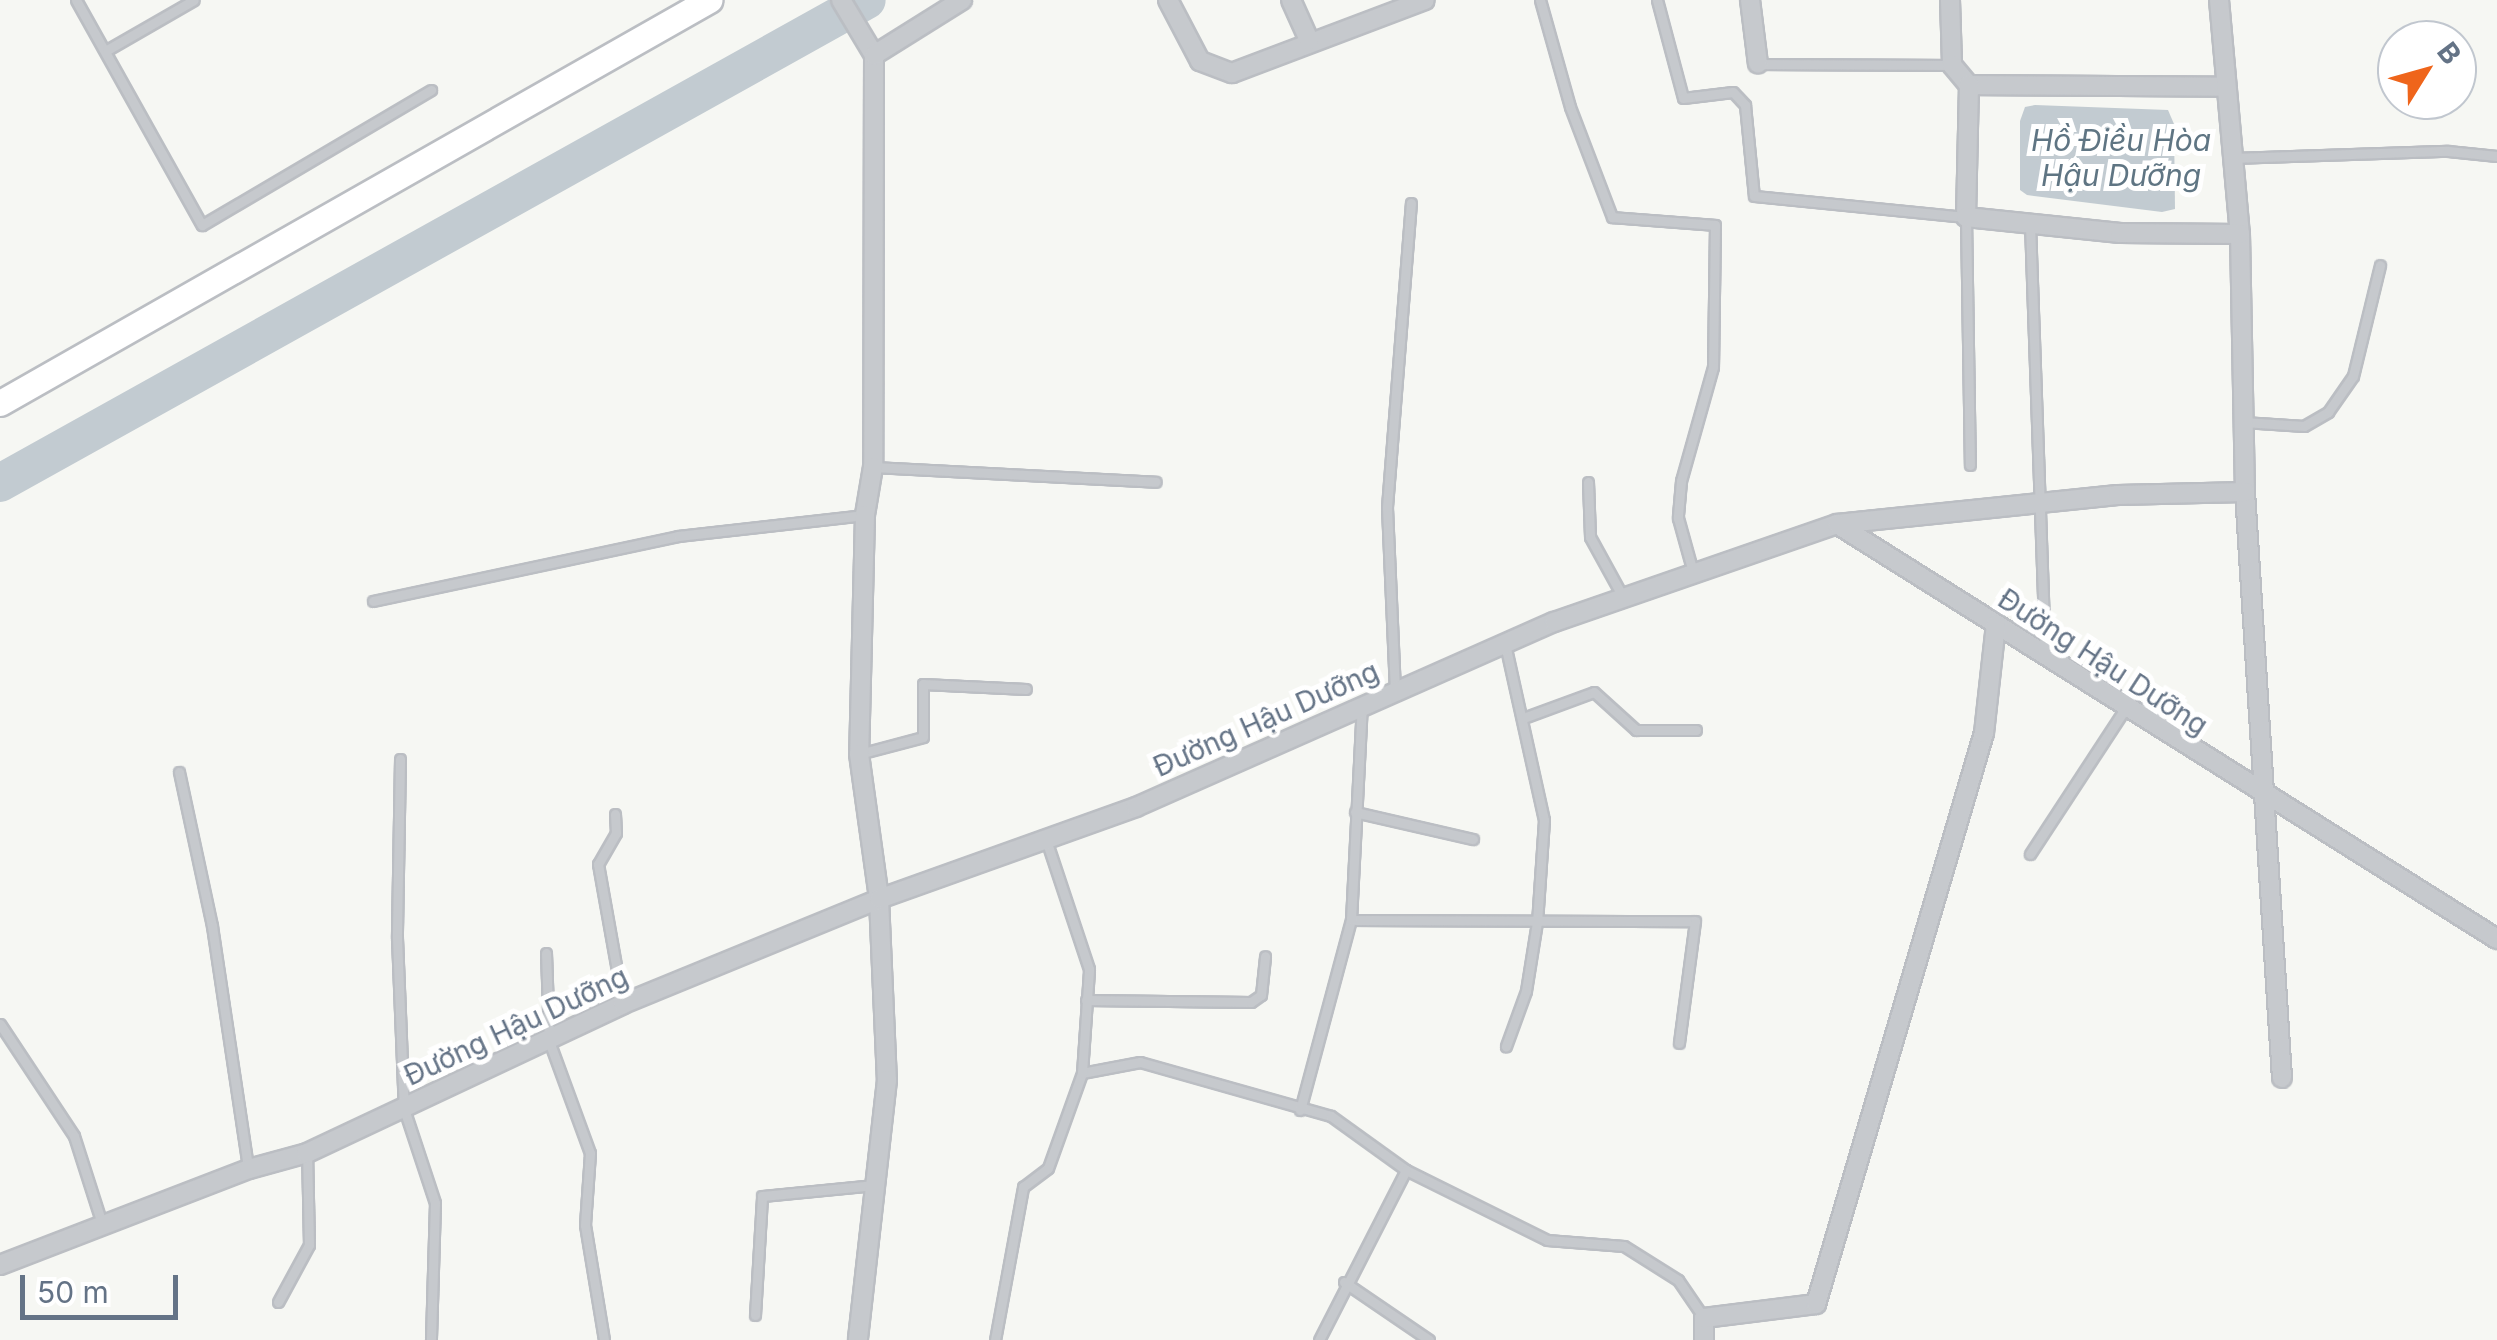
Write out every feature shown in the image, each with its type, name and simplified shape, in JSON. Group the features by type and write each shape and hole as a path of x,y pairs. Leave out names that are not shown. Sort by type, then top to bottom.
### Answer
{"street":[{"path":"0,402 709,0"},
{"path":"841,0 874,54 873,467 865,515 859,754 879,899 887,1080 858,1340"},
{"path":"874,54 962,0"},
{"path":"1168,0 1200,61 1232,73 1395,4 1425,0"},
{"path":"1291,0 1309,40"},
{"path":"1750,0 1758,64"},
{"path":"1950,0 1952,65 1969,85 1966,217 2030,224 2240,234"},
{"path":"2219,0 2240,234 2245,492 2282,1078"},
{"path":"1969,85 2226,87"},
{"path":"1836,524 2042,502 2245,492"},
{"name":"Đường Hậu Dưỡng","path":"0,1265 249,1169 307,1154 623,1004 879,899 1136,808 1506,644 1623,597 1694,576 1836,524 2264,798 2497,938"},
{"path":"1704,1340 1704,1318 1816,1304 1984,732 1996,625"}],"lane":[{"path":"76,0 202,225 431,90"},
{"path":"107,50 194,0"},
{"path":"1540,0 1570,106 1612,218 1715,225 1714,367 1681,481 1678,518 1694,576"},
{"path":"1657,0 1684,98 1733,92 1745,105 1754,196 1966,217 1970,466"},
{"path":"1758,64 1952,65"},
{"path":"2232,158 2448,151 2497,156"},
{"path":"1395,692 1387,507 1412,203"},
{"path":"2030,224 2045,658"},
{"path":"2243,422 2304,426 2328,412 2353,376 2380,265"},
{"path":"873,467 1156,482"},
{"path":"1588,482 1590,538 1623,597"},
{"path":"373,601 678,536 865,515"},
{"path":"1506,644 1526,717 1544,820 1538,922 1526,991 1506,1046"},
{"path":"859,754 922,737 924,684 1026,689"},
{"path":"1526,717 1594,692 1636,730 1696,730"},
{"path":"1300,1110 1351,920 1362,706"},
{"path":"2030,854 2125,709"},
{"path":"400,759 397,938 404,1109 435,1203 431,1340"},
{"path":"179,772 212,926 249,1169"},
{"path":"1355,812 1473,839"},
{"path":"616,814 616,833 598,864 623,1004"},
{"path":"994,1340 1023,1188 1048,1168 1082,1073 1088,968 1046,840"},
{"path":"1351,920 1695,921 1679,1043"},
{"path":"546,954 549,1041 590,1153 585,1225 604,1340"},
{"path":"1086,1000 1251,1002 1262,995 1265,956"},
{"path":"0,1024 74,1136 102,1224"},
{"path":"1082,1073 1140,1062 1331,1116 1406,1170 1547,1240 1624,1246 1678,1280 1704,1318"},
{"path":"278,1302 309,1245 307,1154"},
{"path":"1319,1340 1344,1282 1406,1170"},
{"path":"755,1315 762,1196 878,1184"},
{"path":"1344,1282 1429,1340"}],"water":[{"name":"Hồ Điều Hòa Hậu Dưỡng","path":"2025,107 2168,110 2174,124 2175,209 2162,212 2027,195 2020,190 2020,121"}],"waterway":[{"path":"0,483 867,0"}]}
